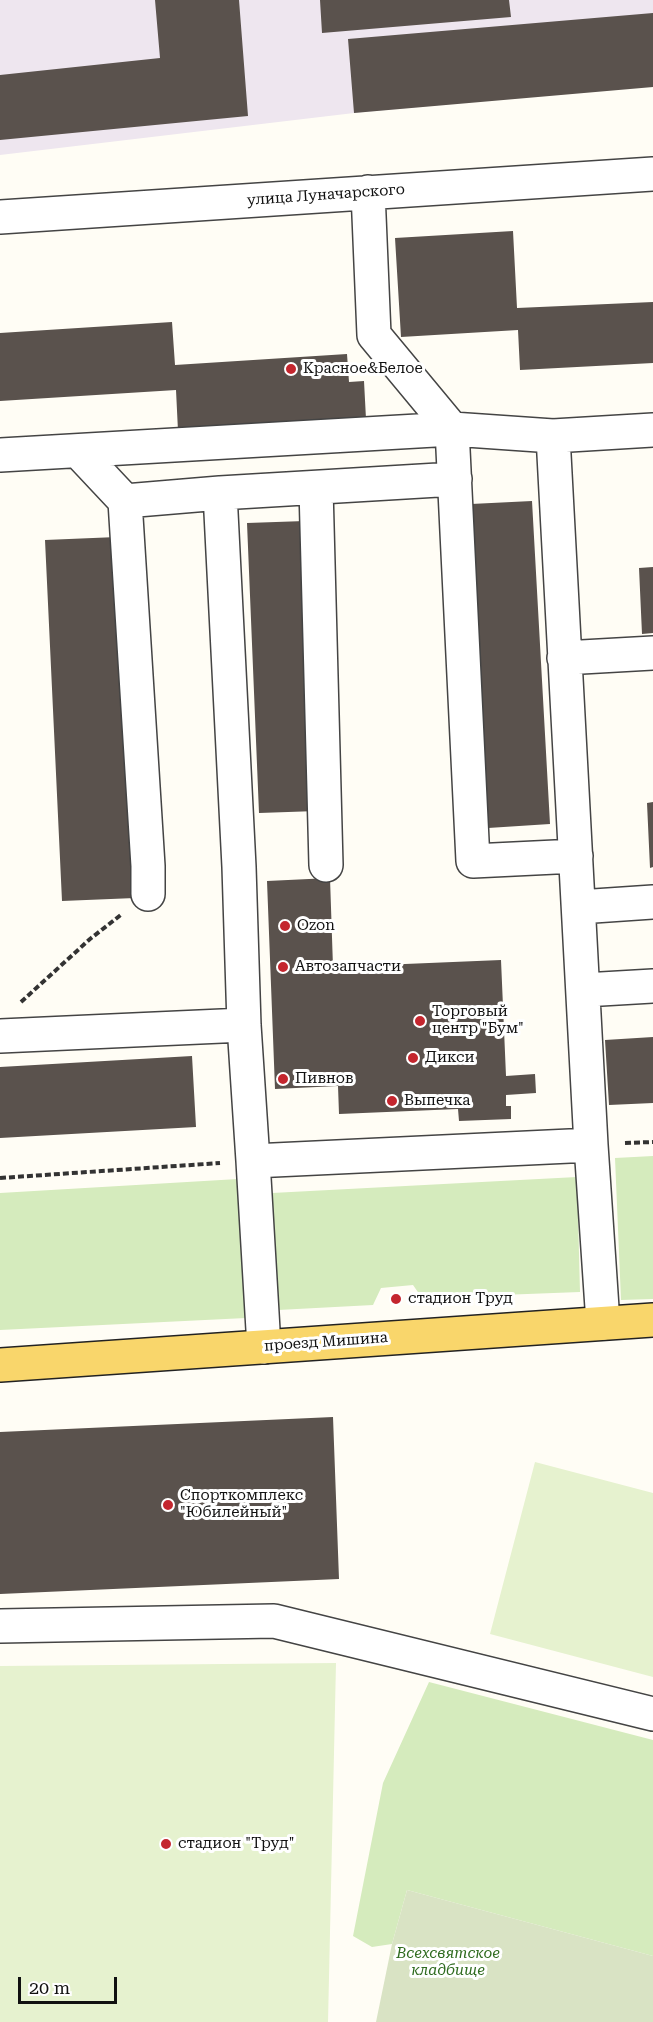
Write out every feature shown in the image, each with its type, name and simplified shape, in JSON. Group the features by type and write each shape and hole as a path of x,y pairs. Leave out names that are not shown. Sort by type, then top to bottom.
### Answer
{"main road":[{"name":"проезд Мишина","path":"0,1365 653,1320"}],"street":[{"name":"улица Луначарского","path":"0,217 653,174"},
{"path":"368,192 374,335 452,429 473,861 576,856"},
{"path":"0,455 452,429 553,436 653,430"},
{"path":"553,436 591,1145 603,1323"},
{"path":"79,452 125,501 148,894"},
{"path":"125,501 455,479"},
{"path":"316,488 326,865"},
{"path":"220,493 239,867 244,1025 264,1347"},
{"path":"564,658 653,653"},
{"path":"579,907 653,902"},
{"path":"584,990 653,986"},
{"path":"0,1036 244,1025"},
{"path":"253,1161 591,1145"},
{"path":"0,1626 274,1621 653,1714"}],"path":[{"path":"15,1007 90,939 148,894"},
{"path":"0,1178 253,1161"}],"shaded area":[{"path":"0,0 653,0 653,85 354,113 0,155"}],"green space":[{"path":"653,1156 653,1299 621,1300 615,1158"},
{"path":"577,1177 580,1292 422,1298 413,1285 381,1288 373,1305 278,1310 272,1193"},
{"path":"238,1179 246,1318 0,1330 0,1193"},
{"path":"535,1462 653,1493 653,1677 490,1634"},
{"name":"стадион \"Труд\"","path":"336,1663 328,2022 0,2022 0,1666"},
{"path":"429,1682 653,1740 653,1956 407,1890 392,1944 372,1947 353,1936 383,1783"},
{"name":"Всехсвятское кладбище","path":"407,1890 653,1956 653,2022 376,2022 392,1944"}],"building":[{"path":"155,0 239,0 248,116 0,140 0,75 160,58"},
{"path":"320,0 509,0 511,17 322,33"},
{"path":"653,13 653,87 354,113 348,39"},
{"path":"513,231 517,308 653,302 653,363 520,370 518,330 401,337 395,238"},
{"path":"172,322 175,365 347,354 349,382 364,381 366,419 178,431 176,390 0,401 0,333"},
{"path":"532,501 550,824 488,828 471,504"},
{"path":"305,521 317,811 259,813 247,523"},
{"path":"117,537 135,898 62,901 45,540"},
{"path":"653,567 653,633 642,634 639,568"},
{"path":"653,802 653,867 650,868 647,803"},
{"name":"Торговый центр \"Бум\"","path":"330,878 333,967 501,960 506,1076 535,1074 536,1093 506,1095 506,1106 511,1106 511,1119 459,1121 458,1109 339,1114 338,1086 275,1089 267,881"},
{"path":"653,1037 653,1103 609,1105 605,1040"},
{"path":"192,1056 196,1127 0,1138 0,1067"},
{"name":"Спорткомплекс \"Юбилейный\"","path":"333,1417 339,1579 0,1594 0,1432"}],"place":[{"name":"Красное&Белое","path":"291,369"},
{"name":"Ozon","path":"285,926"},
{"name":"Автозапчасти","path":"283,967"},
{"name":"Торговый центр \"Бум\"","path":"420,1021"},
{"name":"Дикси","path":"413,1058"},
{"name":"Пивнов","path":"283,1079"},
{"name":"Выпечка","path":"392,1101"},
{"name":"стадион Труд","path":"396,1299"},
{"name":"Спорткомплекс \"Юбилейный\"","path":"168,1505"},
{"name":"стадион \"Труд\"","path":"166,1844"}]}
